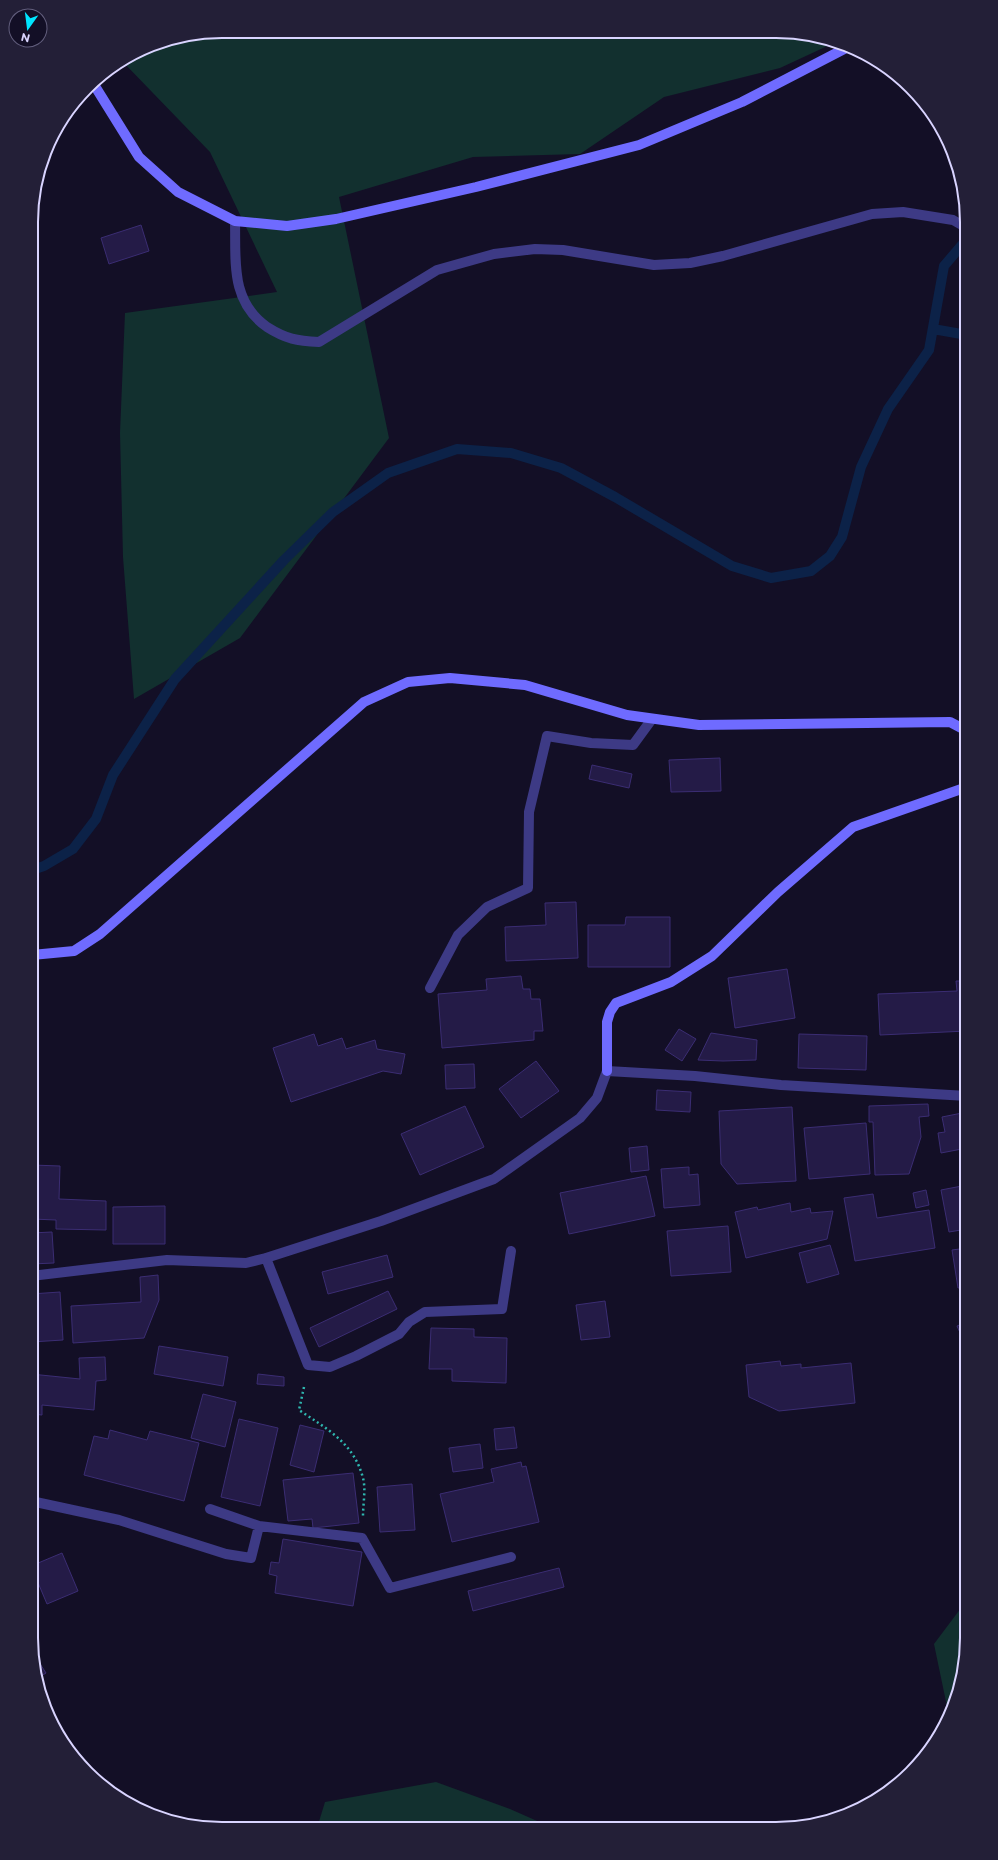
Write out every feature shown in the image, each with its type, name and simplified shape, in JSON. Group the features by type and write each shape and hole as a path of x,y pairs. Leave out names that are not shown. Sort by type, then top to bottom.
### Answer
{"street":[{"path":"96,88 139,157 178,192 235,221 287,226 336,219 476,187 640,145 742,102 842,50"},
{"path":"235,221 237,280 243,302 256,319 279,335 297,341 319,342 380,303 437,270 494,254 535,249 563,250 654,265 690,263 730,254 872,214 903,212 953,220 960,224"},
{"path":"38,954 74,951 100,934 364,702 408,682 450,678 525,685 627,716 699,724 950,722 960,727"},
{"path":"430,988 458,935 487,907 528,888 529,812 547,736 591,743 633,745 652,719"},
{"path":"38,1275 167,1260 246,1263 266,1258 381,1220 494,1179 580,1118 597,1098 607,1071 607,1022 610,1012 616,1003 671,982 712,956 778,892 853,827 960,789"},
{"path":"607,1071 695,1076 781,1085 960,1096"},
{"path":"266,1258 308,1365 330,1367 356,1356 399,1334 409,1322 425,1312 502,1309 512,1252"},
{"path":"38,1503 119,1520 226,1554 251,1558 259,1526"},
{"path":"210,1510 259,1526 362,1538 390,1588 511,1557"}],"path":[{"path":"308,1365 299,1410 340,1438 354,1456 364,1480 362,1538"}],"green space":[{"path":"210,38 788,38 828,46 780,68 664,97 580,154 473,157 339,197 389,438 240,638 134,699 123,557 120,433 125,313 277,292 210,152 126,65 152,52 175,44"},
{"path":"960,1609 960,1650 954,1685 947,1706 934,1644"},
{"path":"436,1782 510,1809 539,1822 319,1822 325,1802"}],"building":[{"path":"141,225 149,251 109,264 101,238"},
{"path":"720,758 721,791 671,792 669,760"},
{"path":"592,765 632,774 629,788 589,779"},
{"path":"576,902 578,958 506,961 505,927 546,925 545,903"},
{"path":"626,917 670,917 670,967 588,967 588,925 625,925"},
{"path":"787,969 795,1018 735,1028 728,978"},
{"path":"521,976 523,989 530,989 531,999 540,999 543,1031 534,1031 534,1040 442,1048 438,994 487,990 486,979"},
{"path":"956,981 960,981 960,1031 880,1035 878,994 957,991"},
{"path":"679,1029 696,1039 682,1061 665,1050"},
{"path":"711,1033 757,1040 756,1060 698,1060"},
{"path":"314,1034 318,1046 342,1038 346,1049 375,1040 377,1049 405,1054 401,1074 383,1071 291,1102 273,1048"},
{"path":"799,1034 867,1036 866,1070 798,1068"},
{"path":"536,1061 559,1091 521,1118 499,1089"},
{"path":"474,1064 475,1088 446,1089 445,1065"},
{"path":"657,1090 691,1092 690,1112 656,1110"},
{"path":"928,1104 929,1116 919,1117 921,1137 909,1174 875,1175 873,1122 869,1122 869,1106"},
{"path":"465,1106 484,1147 420,1175 401,1134"},
{"path":"792,1107 796,1181 737,1184 721,1164 719,1111"},
{"path":"960,1113 960,1149 941,1153 938,1133 945,1132 942,1117"},
{"path":"866,1123 870,1174 809,1179 804,1128"},
{"path":"647,1146 649,1170 631,1172 629,1148"},
{"path":"38,1165 60,1166 59,1199 106,1201 106,1230 56,1229 56,1220 38,1219"},
{"path":"689,1167 689,1175 698,1174 700,1205 664,1208 661,1169"},
{"path":"646,1176 655,1216 569,1234 560,1193"},
{"path":"960,1186 960,1230 949,1232 941,1190"},
{"path":"926,1190 929,1205 916,1208 913,1193"},
{"path":"873,1194 877,1218 929,1210 935,1248 855,1261 844,1198"},
{"path":"790,1203 791,1212 810,1208 811,1213 833,1211 827,1239 746,1258 735,1212 757,1207 758,1210"},
{"path":"165,1206 165,1244 113,1244 113,1207"},
{"path":"728,1226 731,1272 671,1276 667,1231"},
{"path":"52,1232 54,1263 38,1264 38,1233"},
{"path":"830,1245 839,1274 807,1283 799,1253"},
{"path":"960,1249 960,1288 958,1288 952,1250"},
{"path":"387,1255 393,1277 328,1294 322,1272"},
{"path":"158,1275 159,1300 144,1338 73,1343 71,1306 141,1302 140,1277"},
{"path":"388,1291 397,1309 319,1347 310,1328"},
{"path":"60,1292 63,1340 38,1342 38,1294"},
{"path":"605,1301 610,1337 581,1340 576,1305"},
{"path":"960,1325 960,1333 957,1326"},
{"path":"431,1328 474,1329 474,1337 507,1338 506,1383 452,1381 452,1369 429,1369"},
{"path":"159,1346 228,1357 223,1386 154,1374"},
{"path":"105,1357 106,1380 96,1381 94,1410 42,1405 42,1415 38,1415 38,1375 80,1379 79,1358"},
{"path":"780,1361 781,1366 801,1364 801,1368 851,1363 855,1403 779,1411 749,1397 746,1365"},
{"path":"258,1374 284,1377 284,1386 257,1384"},
{"path":"203,1394 236,1402 225,1447 191,1438"},
{"path":"239,1419 278,1428 260,1506 221,1497"},
{"path":"300,1425 324,1431 314,1472 290,1465"},
{"path":"514,1427 517,1448 496,1450 494,1429"},
{"path":"110,1430 147,1440 150,1431 199,1443 184,1501 84,1475 94,1436 108,1439"},
{"path":"480,1444 483,1468 453,1472 449,1448"},
{"path":"521,1462 522,1467 526,1466 539,1522 452,1542 440,1494 494,1482 491,1469"},
{"path":"353,1473 359,1523 313,1528 312,1519 288,1521 283,1480"},
{"path":"412,1484 415,1530 380,1532 377,1487"},
{"path":"283,1539 362,1552 353,1606 275,1593 277,1576 269,1574 271,1562 279,1563"},
{"path":"62,1553 78,1591 47,1604 38,1583 38,1563"},
{"path":"559,1568 564,1587 473,1611 468,1591"},
{"path":"40,1664 46,1673 42,1675"}],"waterway":[{"path":"38,868 73,849 96,819 113,775 175,679 284,560 333,512 388,473 457,449 511,453 561,468 615,497 732,566 771,578 811,571 830,556 842,537 861,467 888,409 929,350 944,266 960,247"},
{"path":"933,329 960,334"}]}
